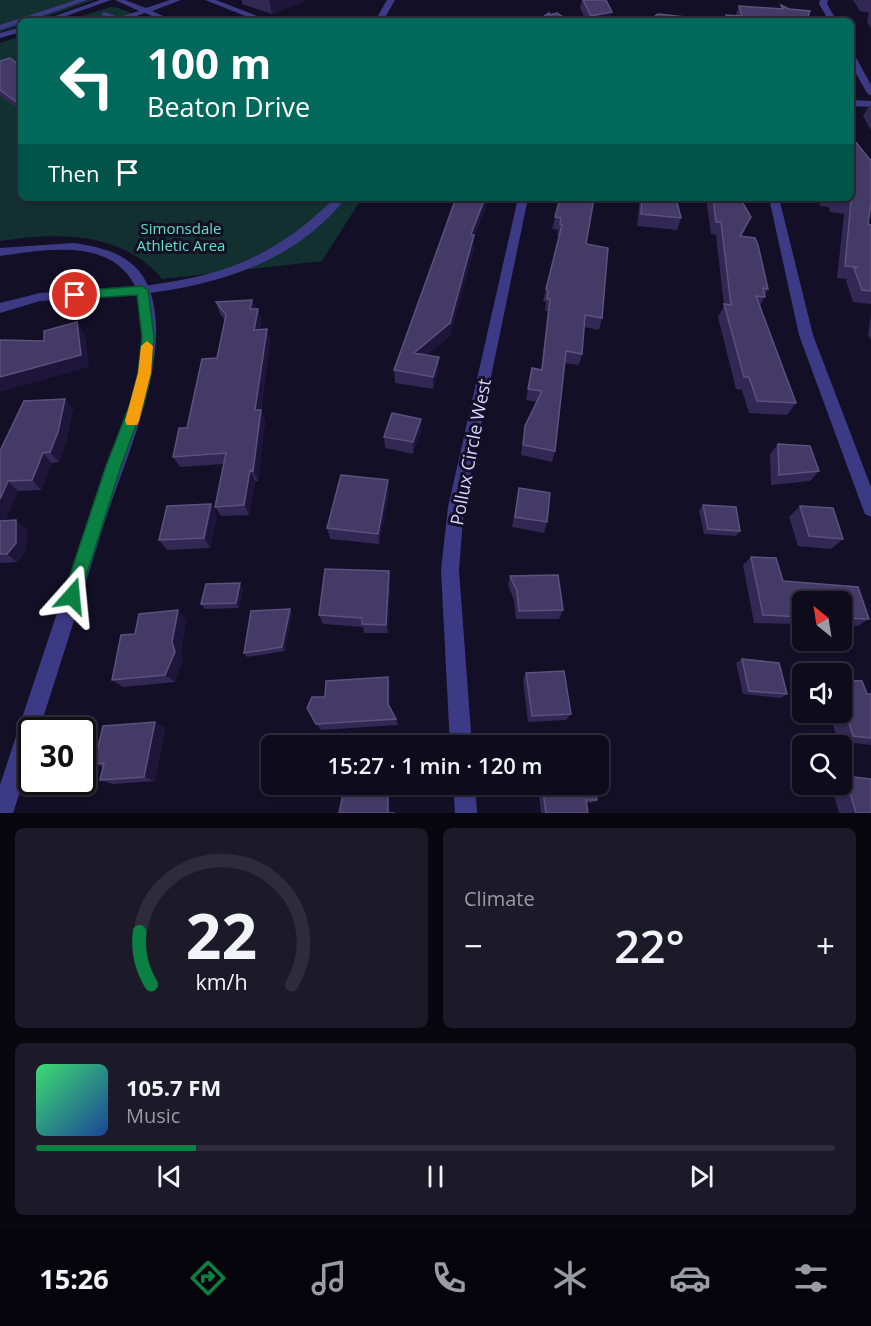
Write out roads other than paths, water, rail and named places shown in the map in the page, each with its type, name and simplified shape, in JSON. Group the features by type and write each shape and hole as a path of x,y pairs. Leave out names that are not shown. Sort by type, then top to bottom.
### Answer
{"street":[{"path":"30,18 83,0"},
{"path":"49,18 61,8 107,0"},
{"path":"119,0 163,18"},
{"path":"128,18 177,0"},
{"path":"208,0 256,18"},
{"path":"381,18 391,0"},
{"path":"824,0 823,4 831,18"},
{"path":"105,14 114,18"},
{"path":"0,28 18,22"},
{"path":"0,36 18,30"},
{"path":"854,61 871,93"},
{"path":"854,103 871,104"},
{"path":"0,308 40,297 181,287 205,282 260,262 309,228 338,201"},
{"name":"Pollux Circle West","path":"460,735 450,570 456,507 523,201"},
{"path":"775,201 806,334 871,509"},
{"path":"0,252 62,246 87,248 109,255 124,264 137,277 142,290 148,337 144,373 137,404 114,466 2,813"},
{"path":"465,795 466,813"}],"park label":[{"name":"Simonsdale Athletic Area","path":"181,236"}]}
